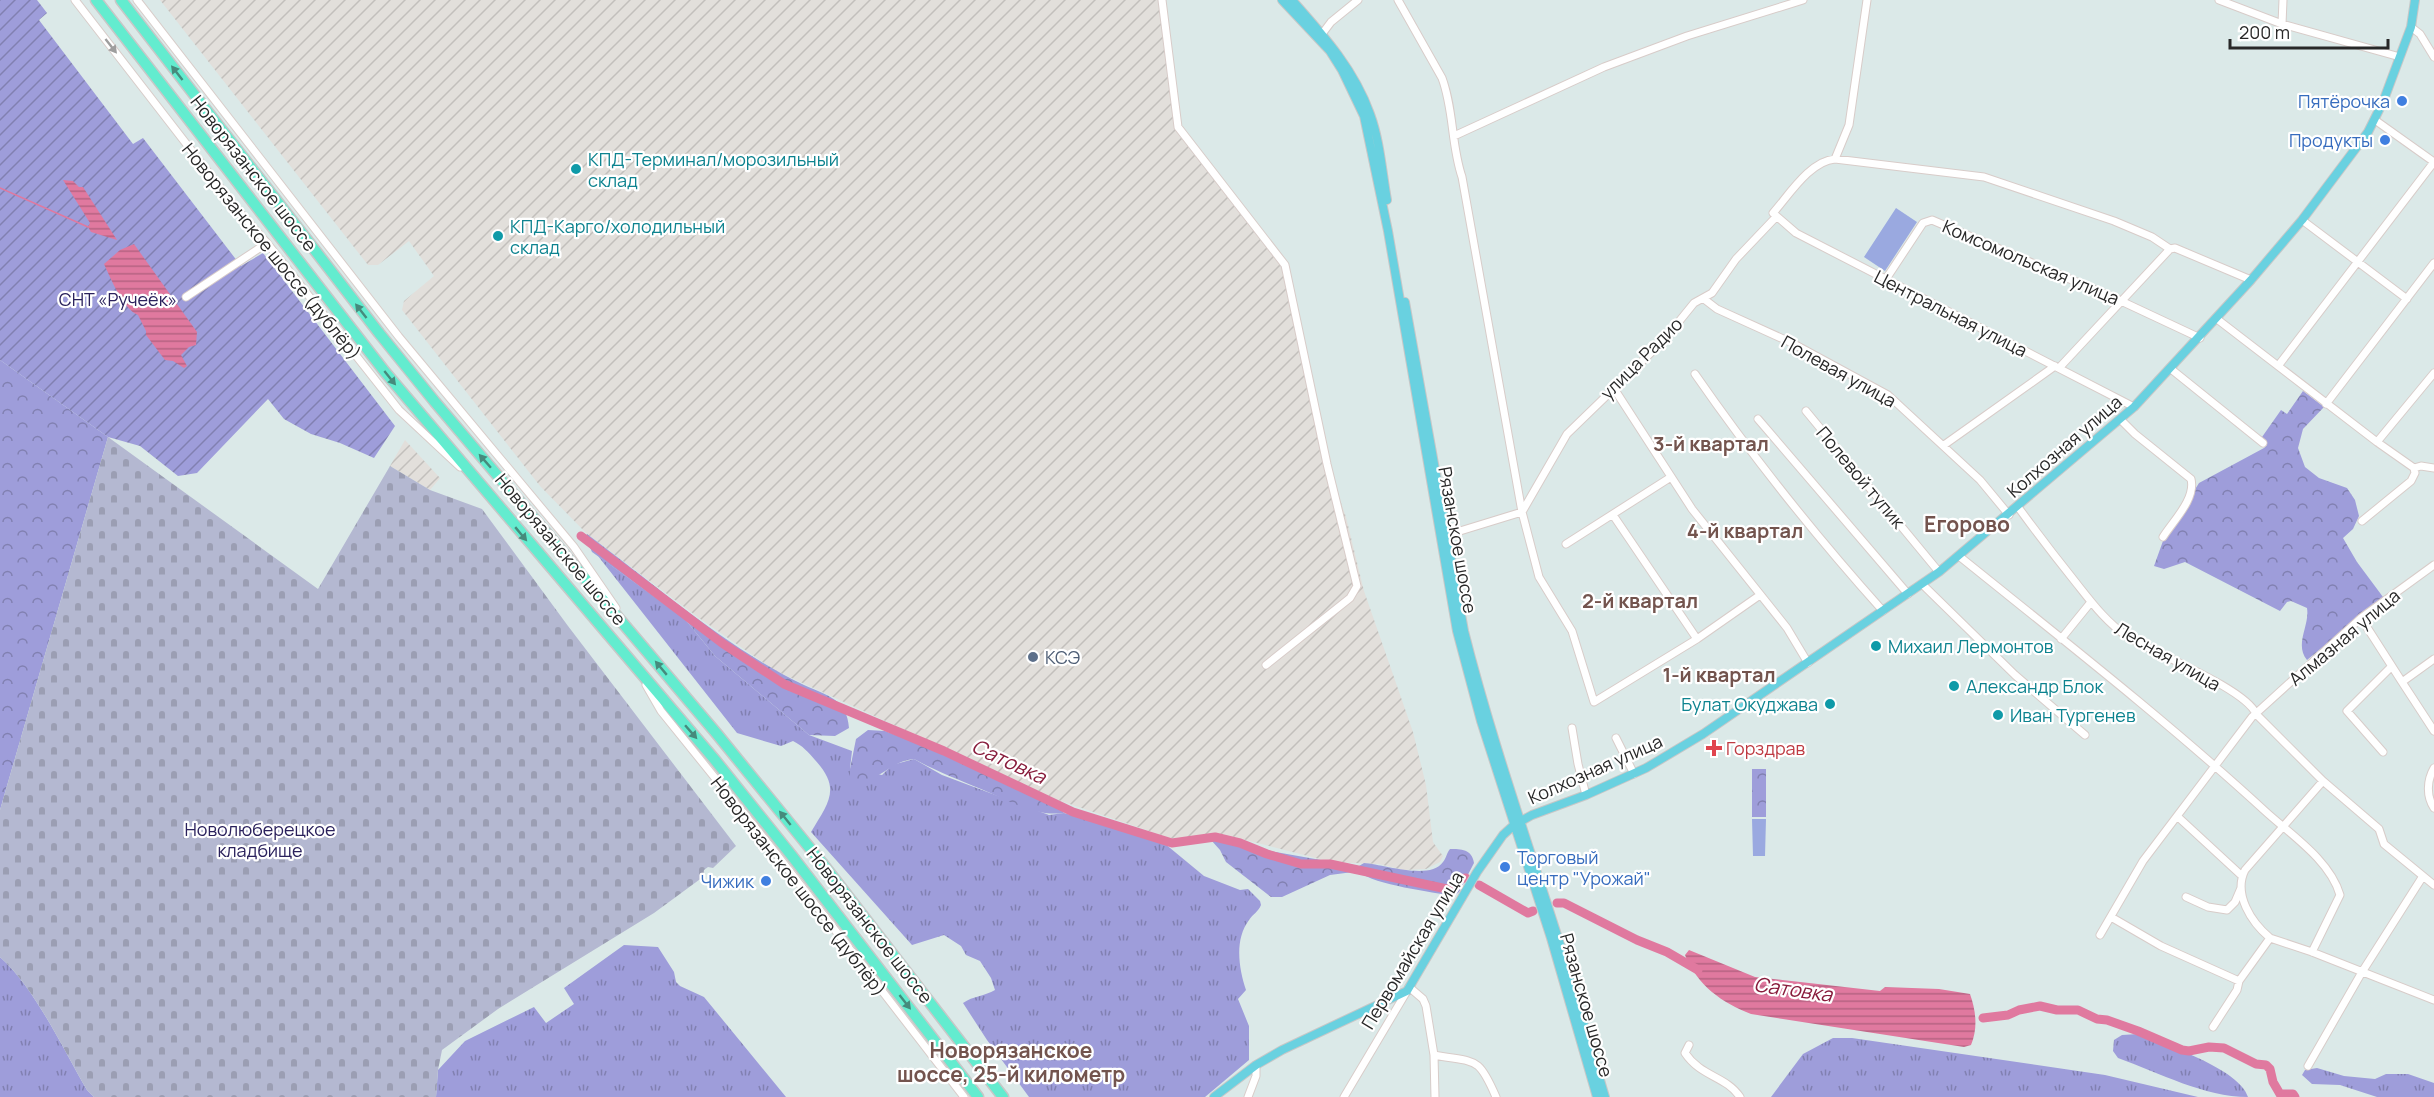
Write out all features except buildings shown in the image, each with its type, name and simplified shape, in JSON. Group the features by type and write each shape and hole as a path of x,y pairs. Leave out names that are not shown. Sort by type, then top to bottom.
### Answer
{"highway":[{"name":"Новорязанское шоссе","path":"96,0 385,372 715,760 978,1097"},
{"name":"Новорязанское шоссе","path":"121,0 395,354 632,633 810,848 1004,1097"}],"main road":[{"name":"Рязанское шоссе","path":"1282,0 1329,51 1342,70 1364,116 1388,231 1457,631 1481,721 1558,937 1605,1097"},
{"name":"Рязанское шоссе","path":"1292,0 1346,65 1363,97 1375,131 1464,631 1597,1097"},
{"name":"Колхозная улица","path":"1517,823 1634,774 1703,734 1939,572 2134,407 2200,338 2302,220 2376,120 2412,25 2415,0"},
{"name":"Первомайская улица","path":"1408,989 1482,865 1503,835 1517,823"},
{"path":"1214,1097 1256,1065 1318,1032 1389,1001 1408,989"}],"street":[{"name":"Новорязанское шоссе (дублёр)","path":"75,0 236,208 267,243 399,410 483,489"},
{"path":"137,0 399,337 574,547 632,633"},
{"path":"1162,0 1178,127 1285,265 1327,464 1356,586 1350,598 1266,665"},
{"path":"1322,34 1331,22 1358,0"},
{"path":"1398,0 1447,90 1456,160 1462,177 1522,512 1539,577 1572,631 1594,702 1697,639 1760,595"},
{"path":"1454,136 1604,67 1687,36 1803,0"},
{"path":"1867,0 1849,125 1835,159 1984,177 2114,221 2152,237 2170,249 2175,248 2251,280"},
{"path":"2219,0 2282,24 2400,57"},
{"path":"2282,24 2283,0"},
{"path":"2412,25 2434,57"},
{"path":"2278,366 2434,162 2376,120"},
{"name":"улица Радио","path":"1522,512 1567,434 1664,340 1694,303 1712,293 1736,259 1811,169 1821,162 1835,159"},
{"name":"Центральная улица","path":"1774,215 1796,233 2134,407"},
{"name":"Комсомольская улица","path":"1886,279 1923,223 1932,219 2200,338"},
{"path":"2302,220 2407,299"},
{"path":"186,297 267,243"},
{"path":"1944,445 2057,367 2170,249"},
{"path":"2326,404 2434,262"},
{"name":"Полевая улица","path":"1704,299 1718,309 1792,343 1887,396 1944,445 1980,480 2009,515"},
{"path":"2217,319 2326,404 2414,468 2415,474 2411,481 2362,521"},
{"path":"2171,369 2263,443"},
{"path":"2377,442 2434,373"},
{"path":"1695,374 1745,446 1822,543 1883,611"},
{"path":"1613,387 1692,508 1787,628 1808,663"},
{"name":"Полевой тупик","path":"1806,411 1939,572"},
{"path":"1758,419 1908,594"},
{"path":"2120,419 2146,444 2191,479 2193,486 2187,501 2163,537"},
{"path":"2414,468 2421,466 2434,468"},
{"path":"1566,544 1671,477"},
{"name":"Лесная улица","path":"2018,507 2091,602 2113,626 2128,637 2220,685 2253,706 2256,714 2323,781 2379,829 2384,844 2434,885"},
{"path":"1446,535 1522,512"},
{"path":"1613,515 1697,639"},
{"path":"1959,556 2215,765 2320,862 2338,887 2340,895 2312,951"},
{"name":"Алмазная улица","path":"2215,765 2256,714 2304,668 2361,618 2434,565"},
{"path":"1922,584 2015,675 2085,735"},
{"path":"2061,639 2091,602"},
{"path":"2361,618 2434,731"},
{"path":"2402,682 2434,659"},
{"path":"2383,752 2347,711 2391,667"},
{"name":"Новорязанское шоссе (дублёр)","path":"639,672 661,711 774,851 964,1097"},
{"path":"1572,728 1586,795"},
{"path":"1616,738 1634,774"},
{"path":"2100,935 2143,861 2215,765"},
{"path":"2434,768 2429,779 2428,794 2434,808"},
{"path":"2186,897 2208,908 2227,910 2235,902 2241,888 2242,876 2323,781"},
{"path":"2177,816 2242,876"},
{"path":"2308,1066 2362,972 2423,876"},
{"path":"2241,888 2250,918 2270,938 2312,951 2434,1000"},
{"path":"2110,917 2161,946 2239,981"},
{"path":"2213,1027 2237,990 2239,981 2270,938"},
{"path":"1408,989 1425,1002 1434,1055 1435,1097"},
{"name":"Первомайская улица","path":"1344,1097 1408,989"},
{"path":"1689,1045 1685,1053 1691,1062 1706,1074 1728,1084 1740,1097"},
{"path":"1434,1055 1478,1064 1485,1071 1496,1097"},
{"path":"1248,1097 1256,1076 1256,1065"}],"shaded area":[{"path":"160,0 1162,0 1179,129 1285,265 1324,455 1346,517 1364,591 1413,732 1426,785 1433,842 1443,856 1440,862 1426,869 1403,870 1379,864 1331,862 1223,834 1176,840 1058,800 774,670 699,618 587,534 540,486 402,310 404,301 434,276 409,241 378,265 368,265"},
{"path":"1896,208 1917,222 1885,271 1864,257"},
{"path":"405,440 440,478 430,490 390,466"},
{"path":"1752,819 1766,819 1765,856 1753,856"}],"green space":[{"name":"СНТ «Ручеёк»","path":"0,0 37,0 47,13 39,20 133,144 143,138 241,266 263,253 395,426 374,458 340,443 311,434 284,419 268,399 197,473 178,476 140,446 108,437 0,360"},
{"path":"0,360 108,437 0,810"},
{"path":"2303,391 2324,407 2303,429 2298,448 2305,467 2319,478 2347,488 2355,500 2359,516 2353,529 2343,538 2357,562 2383,597 2307,660 2303,654 2302,641 2307,608 2291,601 2287,602 2280,611 2185,562 2164,569 2154,566 2163,541 2199,483 2264,448 2267,445 2262,437 2281,410 2287,414"},
{"name":"Новолюберецкое кладбище","path":"108,437 318,589 390,466 430,490 482,509 736,846 713,868 708,867 704,870 703,877 654,913 498,1009 442,1050 436,1097 94,1097 87,1090 37,1002 0,957 0,810"},
{"path":"587,534 692,615 747,653 775,670 835,700 844,711 849,728 835,736 809,735 715,656 684,618 592,552 585,537"},
{"path":"598,556 684,618 715,656 809,735 852,751 850,769 882,775 892,765 914,759 942,775 1049,815 1064,813 1164,843 1204,876 1240,890 1248,889 1261,905 1244,928 1239,955 1246,990 1238,999 1249,1026 1249,1060 1205,1097 1029,1097 963,1003 995,990 991,978 980,961 966,955 961,946 944,935 912,945 811,832 830,796 828,779 815,760 793,741 781,746 737,733"},
{"path":"868,730 885,731 938,751 1057,805 1064,813 1053,814 1021,807 914,759 896,764 869,780 850,781 856,739"},
{"path":"1752,769 1766,769 1766,817 1752,817"},
{"path":"1221,836 1270,851 1353,866 1353,872 1330,875 1282,897 1271,897 1226,862 1220,850 1211,840"},
{"path":"1450,849 1468,852 1474,863 1459,892 1454,896 1378,881 1359,872 1359,866 1364,863 1417,871 1437,868"},
{"path":"624,945 658,947 674,972 676,982 704,997 786,1097 436,1097 438,1070 465,1041 534,1007 546,1023 574,1004 564,988"},
{"path":"0,957 37,1002 87,1090 94,1097 0,1097"},
{"path":"2138,1034 2217,1067 2242,1087 2248,1097 2199,1089 2118,1058 2113,1051 2114,1040 2122,1035"},
{"path":"1833,1038 1852,1038 2105,1075 2198,1097 1771,1097 1803,1054"},
{"path":"2317,1068 2344,1076 2375,1079 2386,1074 2408,1074 2434,1083 2434,1097 2377,1097 2340,1085 2312,1084 2302,1075 2305,1070"}],"water":[{"path":"63,180 73,181 79,187 83,187 117,240 91,232 88,227 90,223"},
{"path":"134,244 197,332 196,345 189,347 181,355 187,366 184,368 173,361 165,360 146,335 138,315 122,300 104,264 120,250"},
{"path":"1689,950 1755,977 1880,991 1885,987 1939,989 1970,994 1975,1020 1973,1039 1971,1045 1964,1047 1751,1014 1730,1004 1704,984 1690,966 1685,955"}],"waterway":[{"path":"0,188 88,227"},
{"name":"Сатовка","path":"581,536 722,643 784,684 944,751 1073,812 1172,843 1215,837 1301,864 1330,864 1447,889 1451,888 1458,879 1466,878"},
{"name":"Сатовка","path":"1479,885 1528,913 1533,911"},
{"name":"Сатовка","path":"1557,903 1564,903 1637,940 1667,952 1698,970"},
{"name":"Сатовка","path":"1983,1018 2008,1015 2019,1010 2040,1006 2057,1010 2078,1010 2097,1019 2107,1020 2138,1031 2182,1050 2224,1048 2256,1064 2266,1065 2270,1069 2273,1082 2280,1094 2293,1094 2295,1097"}],"place":[{"name":"Пятёрочка","path":"2402,101"},
{"name":"Продукты","path":"2385,140"},
{"name":"КПД-Терминал/морозильный склад","path":"576,169"},
{"name":"КПД-Карго/холодильный склад","path":"498,236"},
{"name":"Михаил Лермонтов","path":"1876,646"},
{"name":"КСЭ","path":"1033,657"},
{"name":"Александр Блок","path":"1954,686"},
{"name":"Булат Окуджава","path":"1830,704"},
{"name":"Иван Тургенев","path":"1998,715"},
{"name":"Горздрав","path":"1714,748"},
{"name":"Торговый центр \"Урожай\"","path":"1505,867"},
{"name":"Чижик","path":"766,881"}],"district":[{"name":"3-й квартал","path":"1711,443"},
{"name":"Егорово","path":"1967,524"},
{"name":"4-й квартал","path":"1745,530"},
{"name":"2-й квартал","path":"1640,600"},
{"name":"1-й квартал","path":"1719,674"},
{"name":"Новорязанское шоссе, 25-й километр","path":"1011,1062"}]}
